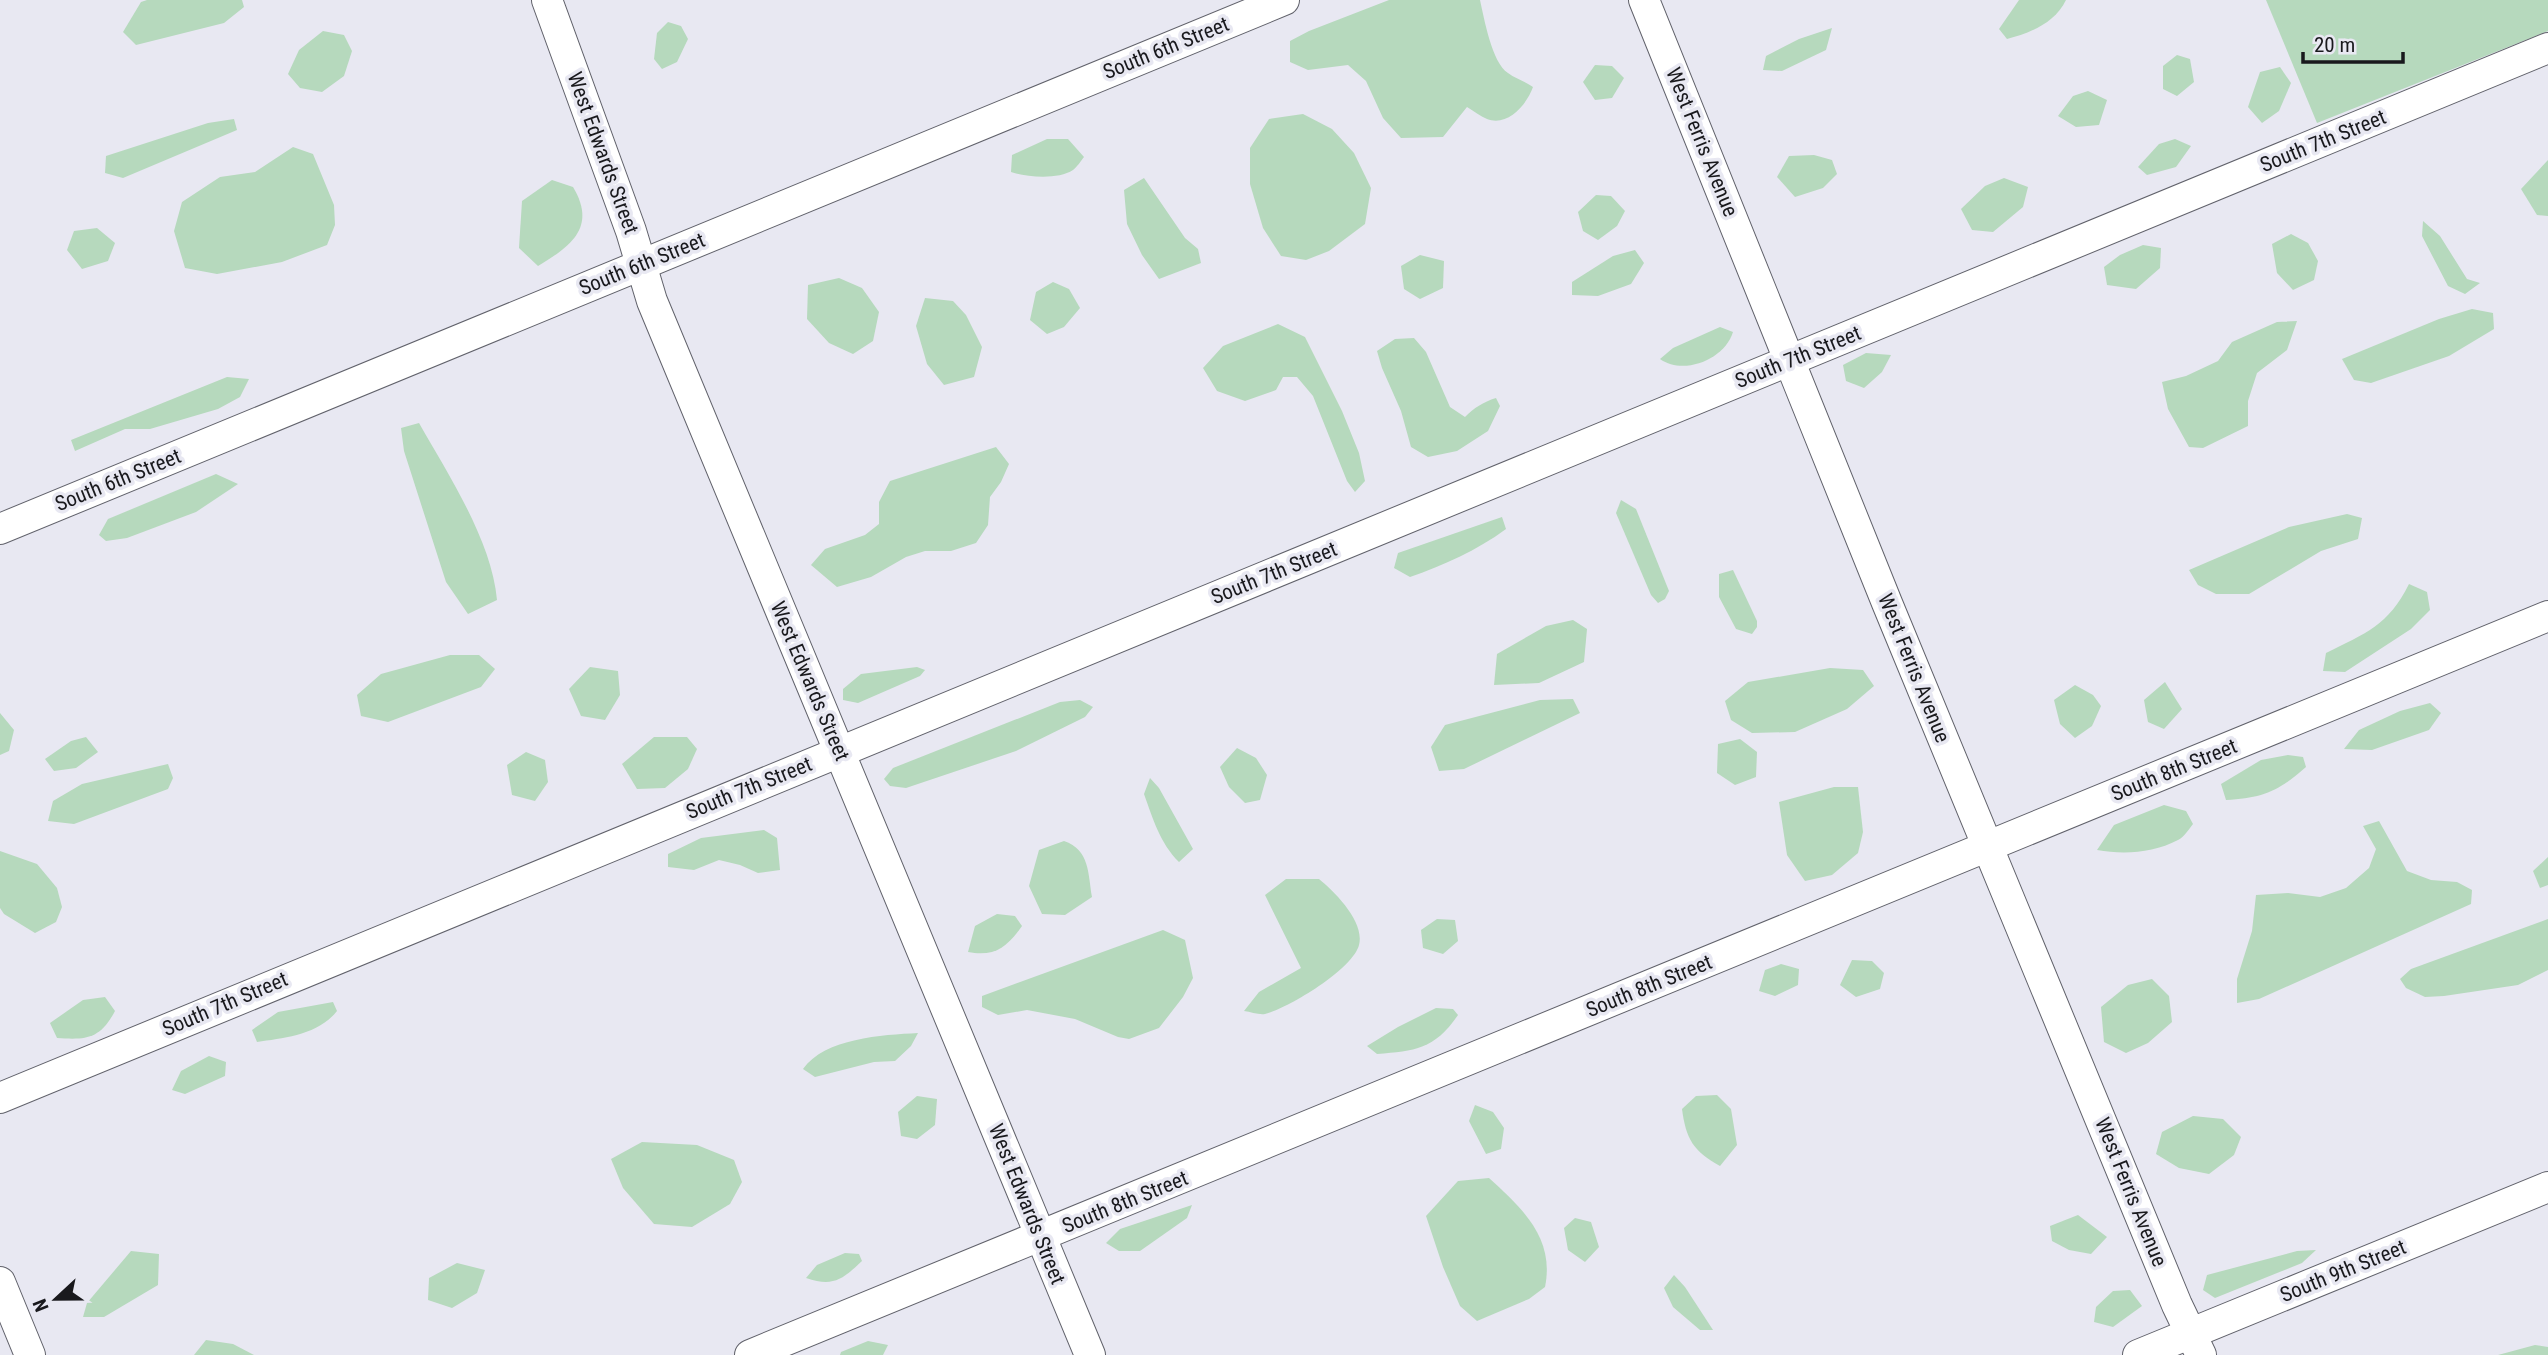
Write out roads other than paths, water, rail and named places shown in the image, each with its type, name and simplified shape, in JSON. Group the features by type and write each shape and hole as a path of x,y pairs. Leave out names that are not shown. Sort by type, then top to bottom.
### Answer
{"street":[{"name":"West Edwards Street","path":"547,0 657,314 1090,1355"},
{"name":"South 6th Street","path":"0,529 1284,0"},
{"name":"West Ferris Avenue","path":"1644,0 1988,846 2195,1344"},
{"name":"South 7th Street","path":"0,1098 2548,48"},
{"name":"South 8th Street","path":"750,1355 2548,616"},
{"name":"South 9th Street","path":"2138,1355 2195,1344 2548,1187"},
{"path":"0,1282 30,1355"}]}
